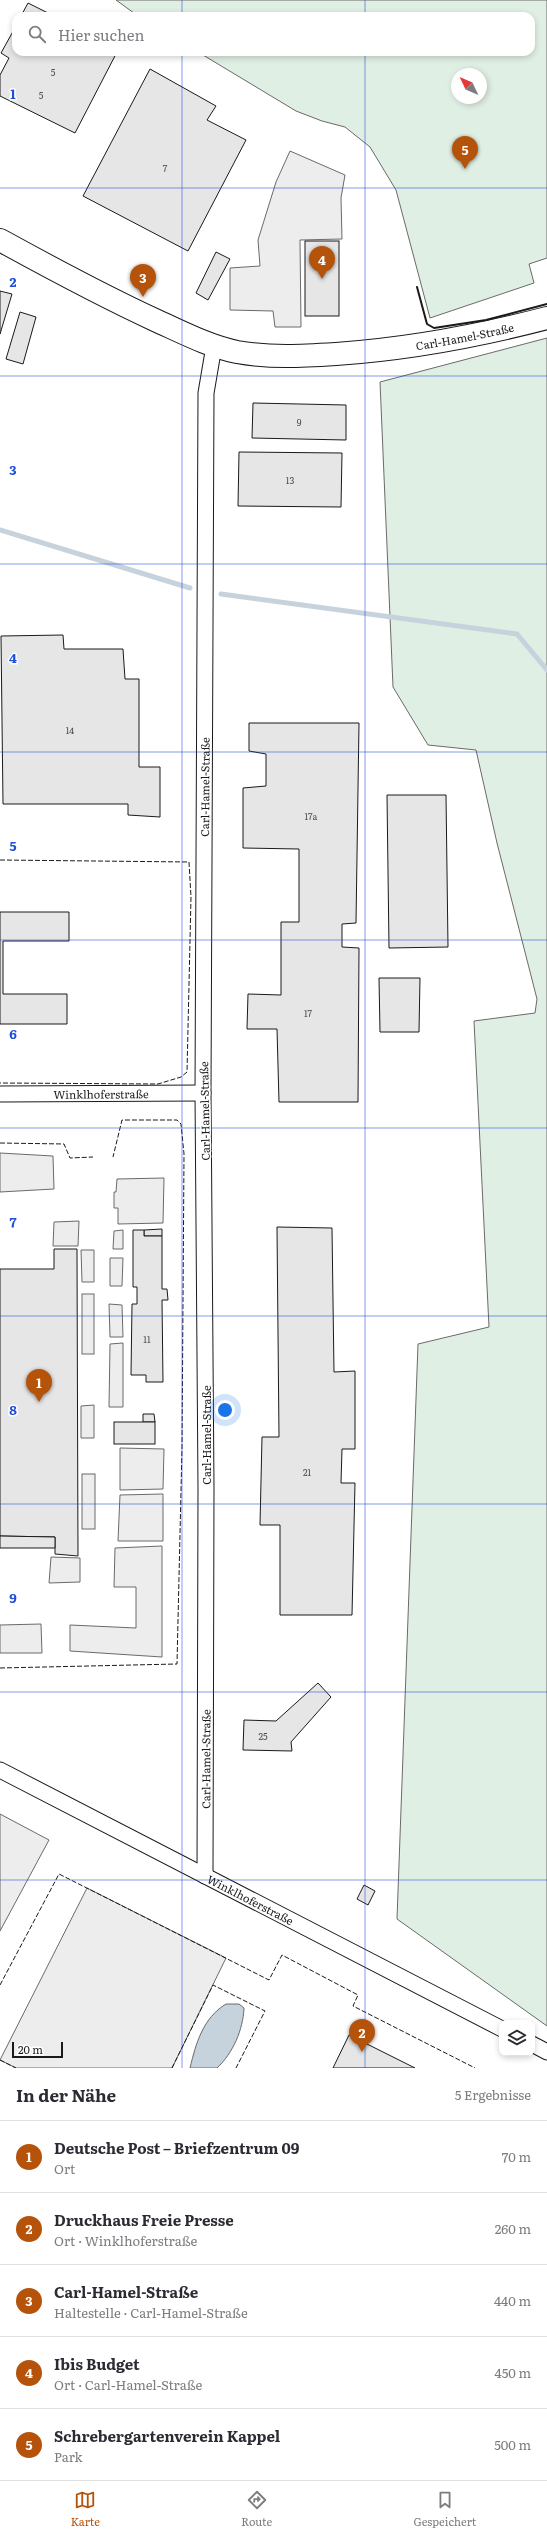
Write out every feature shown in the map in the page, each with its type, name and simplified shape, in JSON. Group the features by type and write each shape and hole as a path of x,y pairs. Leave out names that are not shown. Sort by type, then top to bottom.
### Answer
{"main road":[{"name":"Carl-Hamel-Straße","path":"0,240 135,311 214,346 251,354 289,357 378,351 478,335 547,318"}],"street":[{"name":"Carl-Hamel-Straße","path":"206,1876 206,1479 203,1093 206,393 214,346"},
{"name":"Winklhoferstraße","path":"0,1094 203,1093"},
{"name":"Winklhoferstraße","path":"0,1770 499,2027"},
{"path":"535,2046 547,2052"}],"green space":[{"path":"116,0 547,0 547,258 529,264 534,283 430,318 396,190 370,147 345,127 322,121 296,111 205,56 535,56 535,12 132,12"},
{"path":"547,338 547,2026 397,1919 418,1344 489,1327 474,1021 535,1013 537,999 497,843 476,750 428,745 393,687 380,382"}],"shaded area":[{"path":"290,151 345,175 341,198 342,239 300,240 301,327 275,327 273,311 230,310 230,268 260,266 258,240 276,182"},
{"path":"0,1153 53,1156 54,1189 0,1192"},
{"path":"164,1178 163,1223 118,1224 118,1208 114,1208 114,1192 116,1192 117,1179"},
{"path":"79,1221 78,1246 53,1246 54,1222"},
{"path":"123,1230 123,1249 113,1249 114,1231"},
{"path":"81,1250 94,1250 94,1282 82,1282"},
{"path":"110,1258 123,1258 122,1286 110,1286"},
{"path":"82,1294 94,1294 94,1354 82,1354"},
{"path":"109,1304 122,1305 123,1337 110,1337"},
{"path":"123,1343 123,1407 109,1407 110,1344"},
{"path":"94,1405 94,1438 81,1438 81,1406"},
{"path":"120,1448 164,1449 163,1489 120,1490"},
{"path":"82,1474 95,1474 95,1529 82,1529"},
{"path":"163,1494 163,1541 118,1541 120,1495"},
{"path":"162,1546 162,1657 70,1651 70,1625 136,1628 136,1587 114,1587 115,1548"},
{"path":"51,1557 80,1558 80,1582 49,1583"},
{"path":"41,1624 42,1653 0,1653 0,1625"},
{"path":"0,1814 49,1840 0,1931"},
{"path":"87,1888 226,1958 172,2068 16,2068 0,2060"},
{"path":"226,2004 239,2004 244,2008 242,2025 236,2041 228,2055 217,2068 190,2068 198,2040 206,2024 218,2010"}],"building":[{"path":"28,3 46,12 23,12"},
{"path":"12,33 12,56 115,56 75,133 0,96 0,75 9,58 1,53"},
{"path":"150,69 216,106 207,120 246,140 188,251 83,196"},
{"path":"305,241 339,241 339,316 305,316"},
{"path":"216,252 230,259 208,300 196,293"},
{"path":"0,291 12,294 0,334"},
{"path":"20,312 36,317 23,364 6,359"},
{"path":"253,403 346,405 346,440 252,438"},
{"path":"239,452 342,453 341,507 238,506"},
{"path":"63,635 64,649 123,649 125,679 139,679 139,767 160,767 160,817 128,815 128,804 3,804 1,636"},
{"path":"249,723 359,723 356,923 342,924 342,947 359,948 358,1102 279,1102 277,1029 247,1029 248,994 281,995 281,922 299,922 299,849 243,848 243,788 266,786 266,754 249,751"},
{"path":"387,795 446,795 448,947 389,948"},
{"path":"0,912 69,912 69,941 3,941 3,994 67,994 67,1024 0,1024"},
{"path":"379,978 420,978 419,1032 380,1032"},
{"path":"277,1227 332,1228 334,1372 355,1371 355,1449 342,1449 341,1483 355,1483 352,1615 280,1615 280,1525 260,1525 262,1437 279,1437"},
{"path":"162,1229 162,1236 144,1236 144,1230"},
{"path":"133,1230 144,1230 144,1236 162,1236 162,1289 167,1289 168,1300 162,1300 163,1382 146,1382 146,1375 131,1375 132,1304 137,1304 137,1287 133,1287"},
{"path":"54,1249 77,1249 78,1556 55,1554 55,1537 0,1536 0,1269 54,1269"},
{"path":"143,1414 154,1414 155,1422 143,1422"},
{"path":"114,1422 155,1422 155,1444 114,1444"},
{"path":"0,1536 55,1537 55,1548 0,1548"},
{"path":"318,1683 331,1697 291,1742 292,1751 243,1750 244,1720 276,1721"},
{"path":"364,1885 375,1891 368,1905 357,1899"},
{"path":"349,2035 415,2068 333,2068"}],"waterway":[{"path":"0,530 190,588"},
{"path":"221,594 517,634 547,670"}],"fence":[{"path":"0,860 189,862 191,897 187,1072 181,1077 158,1084 0,1083"},
{"path":"0,1668 177,1664 182,1448 184,1154 181,1124 177,1120 122,1120 113,1157"},
{"path":"0,1143 64,1144 70,1158 93,1157"},
{"path":"0,1985 59,1874 269,1980 282,1955 358,1995 353,2006 475,2068"},
{"path":"172,2068 213,1985 265,2011 236,2068"},
{"path":"0,2060 16,2068"}],"wall":[{"path":"417,287 427,324 434,328 486,320 547,304"}],"place":[{"name":"Schrebergartenverein Kappel","path":"465,169"},
{"name":"Ibis Budget","path":"322,279"},
{"name":"Carl-Hamel-Straße","path":"143,297"},
{"name":"Deutsche Post – Briefzentrum 09","path":"39,1402"},
{"name":"Druckhaus Freie Presse","path":"362,2052"}]}
